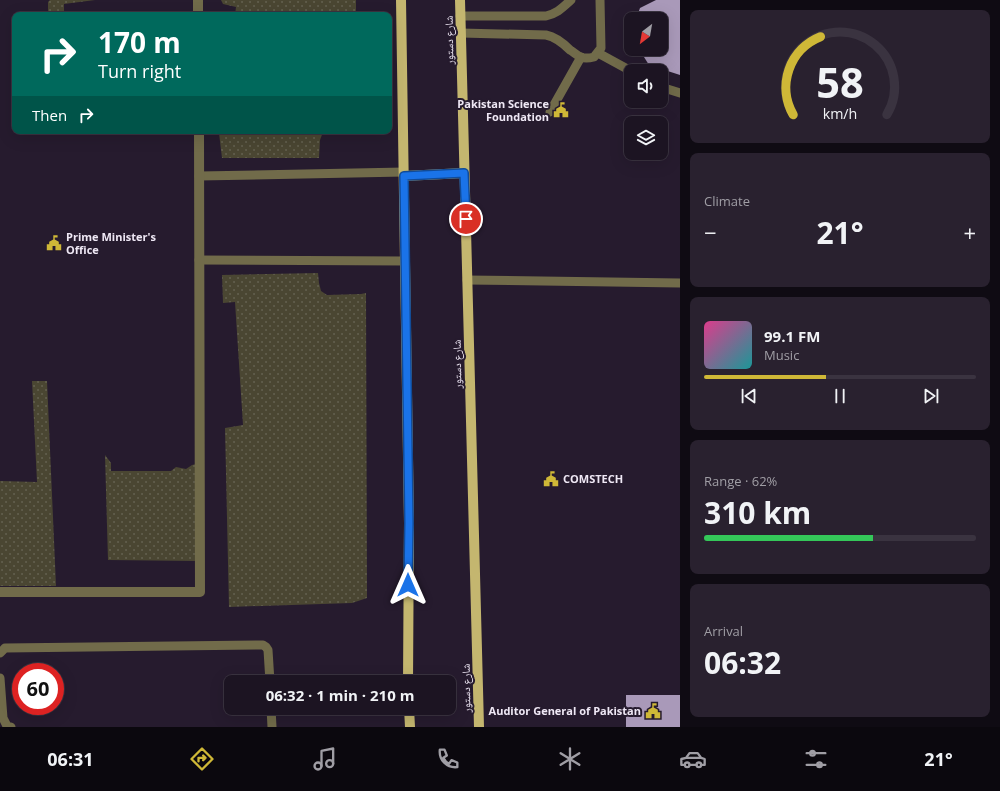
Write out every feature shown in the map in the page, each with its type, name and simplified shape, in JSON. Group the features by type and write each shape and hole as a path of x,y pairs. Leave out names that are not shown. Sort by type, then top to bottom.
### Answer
{"main road":[{"path":"401,0 409,523 408,675"},
{"name":"شارع دستور","path":"460,0 479,727"},
{"path":"404,174 464,173"},
{"path":"409,715 410,727"}],"street":[{"path":"198,0 198,12"},
{"path":"0,592 200,592 199,134"}],"lane":[{"path":"460,16 546,16 558,12 571,0"},
{"path":"461,33 552,36 581,57 594,57 601,48 600,0"},
{"path":"598,53 624,67"},
{"path":"550,112 581,57"},
{"path":"668,90 680,94"},
{"path":"199,176 404,174"},
{"path":"199,260 405,261"},
{"path":"467,280 680,283"},
{"path":"0,653 5,648 262,645 268,650 270,675"},
{"path":"0,678 3,718 7,726 11,727"},
{"path":"271,715 272,727"}],"shaded area":[{"path":"50,0 95,0 64,4 64,11 62,12 48,12 48,2"},
{"path":"221,0 356,0 356,12 235,12 236,7 223,4"},
{"path":"219,134 322,134 320,140 319,158 222,158"},
{"path":"318,273 321,291 327,295 366,293 367,598 352,603 229,607 225,428 243,425 235,302 223,303 222,275"},
{"path":"32,381 47,381 56,586 0,586 0,481 37,482"},
{"path":"105,455 111,463 111,471 171,471 176,467 186,469 196,464 196,561 108,560"}],"building":[{"path":"656,0 680,0 680,75 668,71 668,64 648,64 643,56 668,56 668,12 639,12 640,8"},
{"name":"Auditor General of Pakistan","path":"626,695 680,695 680,727 626,727"}],"place":[{"name":"Pakistan Science Foundation","path":"561,110"},
{"name":"Prime Minister's Office","path":"54,243"},
{"name":"COMSTECH","path":"551,479"},
{"name":"Auditor General of Pakistan","path":"653,711"}],"route":[{"path":"408,585 409,523 404,176 464,173 466,219"}]}
